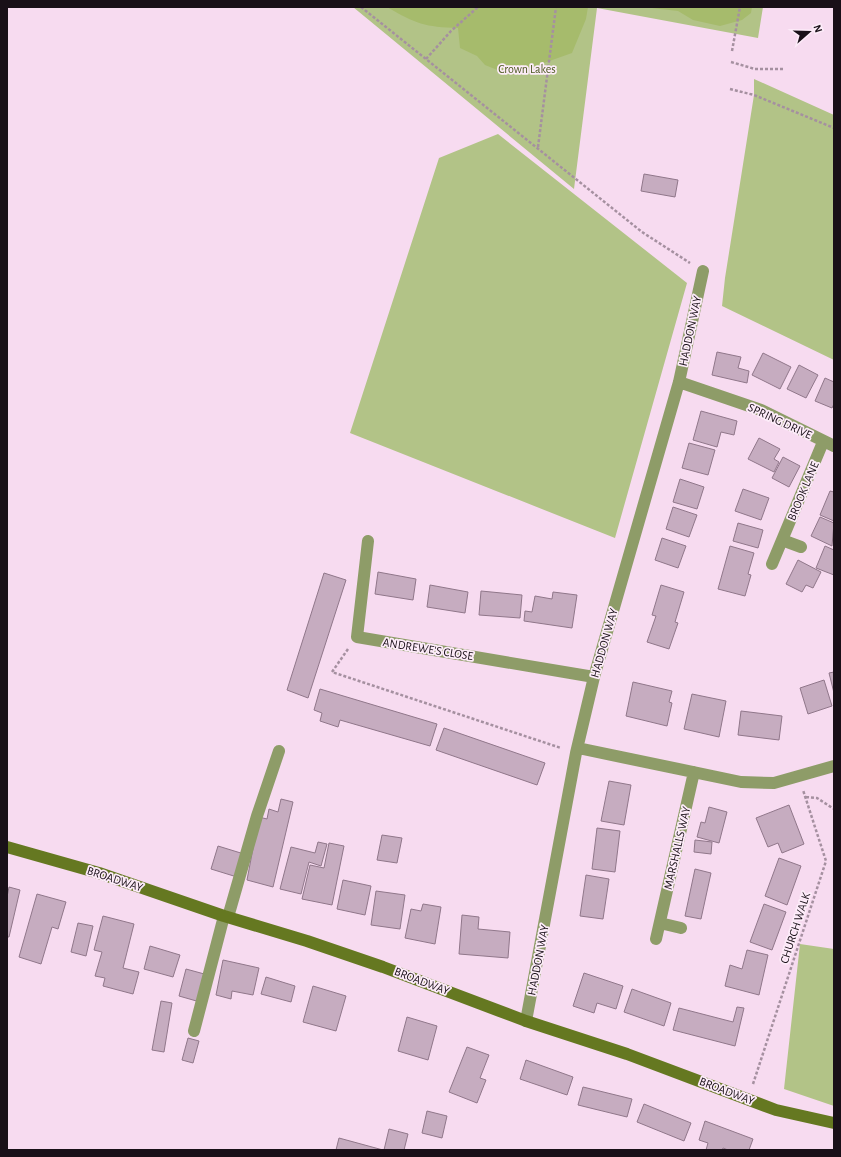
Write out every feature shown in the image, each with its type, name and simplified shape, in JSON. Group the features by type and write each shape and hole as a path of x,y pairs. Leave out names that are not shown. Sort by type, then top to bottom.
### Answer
{"main road":[{"name":"BROADWAY","path":"7,847 98,873 383,967 526,1021 627,1054 776,1110 834,1123"}],"street":[{"name":"HADDON WAY","path":"526,1021 577,751 594,677 679,382 703,271"},
{"name":"SPRING DRIVE","path":"679,382 761,410 829,444"},
{"name":"BROOK LANE","path":"772,564 782,540 829,444"},
{"path":"782,540 801,547"},
{"path":"357,637 368,541"},
{"name":"ANDREWE'S CLOSE","path":"357,637 594,677"},
{"path":"194,1031 226,916 279,751"},
{"path":"577,751 741,782 774,783 834,766"},
{"name":"MARSHALLS WAY","path":"656,939 694,772"},
{"path":"660,923 681,928"}],"path":[{"path":"361,7 642,232 703,271"},
{"path":"426,59 451,31 478,7"},
{"path":"538,148 545,105 556,7"},
{"path":"732,51 740,7"},
{"path":"731,62 755,69 784,69"},
{"path":"730,89 754,95 834,128"},
{"path":"357,637 332,672 577,751"},
{"name":"CHURCH WALK","path":"753,1084 826,861 799,777"},
{"path":"806,797 817,798 834,809"}],"green space":[{"name":"Crown Lakes","path":"353,7 763,7 758,38 597,8 574,189"},
{"path":"387,7 588,7 586,19 572,53 524,70 505,73 485,65 477,56 460,48 458,28 437,27 421,24"},
{"path":"643,7 752,7 751,13 742,20 720,26 693,20 678,11"},
{"path":"754,79 834,115 834,360 722,306 725,278 754,95"},
{"path":"498,134 687,283 615,538 350,433 439,158"},
{"path":"800,944 834,949 834,1106 784,1089"}],"building":[{"path":"644,174 678,180 675,197 641,191"},
{"path":"717,352 741,357 738,368 749,371 747,383 712,375"},
{"path":"763,353 791,367 780,389 752,375"},
{"path":"799,365 818,375 806,398 787,389"},
{"path":"825,378 834,382 834,404 832,408 815,401"},
{"path":"701,411 737,421 734,435 721,432 717,447 693,440"},
{"path":"759,438 780,449 774,459 779,462 774,472 748,459"},
{"path":"689,443 715,450 708,475 682,468"},
{"path":"783,457 800,466 789,487 772,478"},
{"path":"680,479 704,487 697,509 673,502"},
{"path":"743,489 769,498 761,520 735,511"},
{"path":"830,491 834,492 834,521 820,515"},
{"path":"673,507 697,515 689,537 666,529"},
{"path":"820,517 834,523 832,546 811,536"},
{"path":"738,523 763,530 758,548 733,541"},
{"path":"662,538 686,546 678,568 655,560"},
{"path":"730,546 754,553 748,574 751,575 745,596 718,589"},
{"path":"825,546 834,550 834,575 816,568"},
{"path":"798,560 821,572 813,588 806,585 802,592 786,584"},
{"path":"378,572 416,579 413,600 375,594"},
{"path":"324,573 346,580 308,698 287,690"},
{"path":"430,585 468,592 465,613 427,607"},
{"path":"661,585 684,592 675,622 678,623 669,649 647,642 656,616 652,615"},
{"path":"481,591 522,595 520,618 479,615"},
{"path":"553,592 577,595 572,628 524,621 525,611 532,612 535,596 552,599"},
{"path":"834,672 834,693 829,673"},
{"path":"824,680 832,706 808,714 800,688"},
{"path":"633,682 672,691 669,702 672,703 667,726 626,716"},
{"path":"320,689 437,724 430,746 340,720 338,727 320,721 322,713 314,710"},
{"path":"692,694 726,701 719,737 684,729"},
{"path":"741,711 782,716 779,740 738,735"},
{"path":"444,728 545,763 537,785 436,750"},
{"path":"609,781 631,785 624,825 601,821"},
{"path":"281,799 293,802 273,887 247,880 259,817 267,819 269,809 278,812"},
{"path":"789,805 804,844 782,853 778,843 768,847 756,818"},
{"path":"709,807 727,812 719,843 697,837 701,822 705,823"},
{"path":"597,828 620,831 615,872 592,869"},
{"path":"382,835 402,838 397,863 377,860"},
{"path":"695,840 712,842 711,854 694,852"},
{"path":"318,842 327,844 321,866 309,862 301,894 280,889 291,847 315,853"},
{"path":"329,843 344,846 332,905 302,899 310,865 324,868"},
{"path":"218,846 244,854 237,877 211,869"},
{"path":"779,858 801,866 787,905 765,896"},
{"path":"695,869 711,873 701,919 685,916"},
{"path":"586,875 609,879 603,919 580,916"},
{"path":"343,880 371,886 365,915 337,909"},
{"path":"9,887 20,890 9,937 7,937 7,897"},
{"path":"376,891 405,895 400,929 371,925"},
{"path":"37,894 66,902 58,929 52,927 41,964 19,957"},
{"path":"423,904 441,907 435,944 405,938 411,909 421,911"},
{"path":"764,904 786,912 772,950 750,942"},
{"path":"462,915 479,917 478,929 510,932 508,958 459,954"},
{"path":"103,916 134,924 123,968 139,972 133,994 103,986 105,978 95,976 102,952 94,950"},
{"path":"78,923 93,926 86,956 71,952"},
{"path":"150,946 180,955 173,977 144,969"},
{"path":"747,950 768,955 759,995 725,986 730,965 742,969"},
{"path":"223,960 259,968 253,995 232,991 231,999 216,995"},
{"path":"186,969 208,975 200,1002 179,996"},
{"path":"584,973 623,986 616,1009 597,1003 594,1013 573,1006"},
{"path":"266,977 295,986 291,1002 261,994"},
{"path":"313,986 346,996 336,1031 303,1022"},
{"path":"632,989 671,1003 664,1026 624,1012"},
{"path":"161,1001 172,1003 164,1052 152,1050"},
{"path":"737,1007 744,1008 735,1046 673,1030 679,1008 733,1022"},
{"path":"407,1017 437,1026 428,1060 398,1051"},
{"path":"188,1038 199,1041 193,1063 182,1060"},
{"path":"467,1047 489,1055 480,1078 486,1080 477,1103 449,1092"},
{"path":"526,1060 573,1077 567,1095 520,1079"},
{"path":"583,1087 632,1099 627,1117 578,1105"},
{"path":"644,1104 691,1123 684,1141 637,1122"},
{"path":"427,1111 447,1116 442,1138 422,1133"},
{"path":"705,1121 753,1139 749,1150 728,1150 723,1148 722,1150 706,1150 708,1143 699,1140"},
{"path":"389,1129 408,1134 404,1150 384,1150"},
{"path":"339,1138 383,1150 336,1150"}]}
